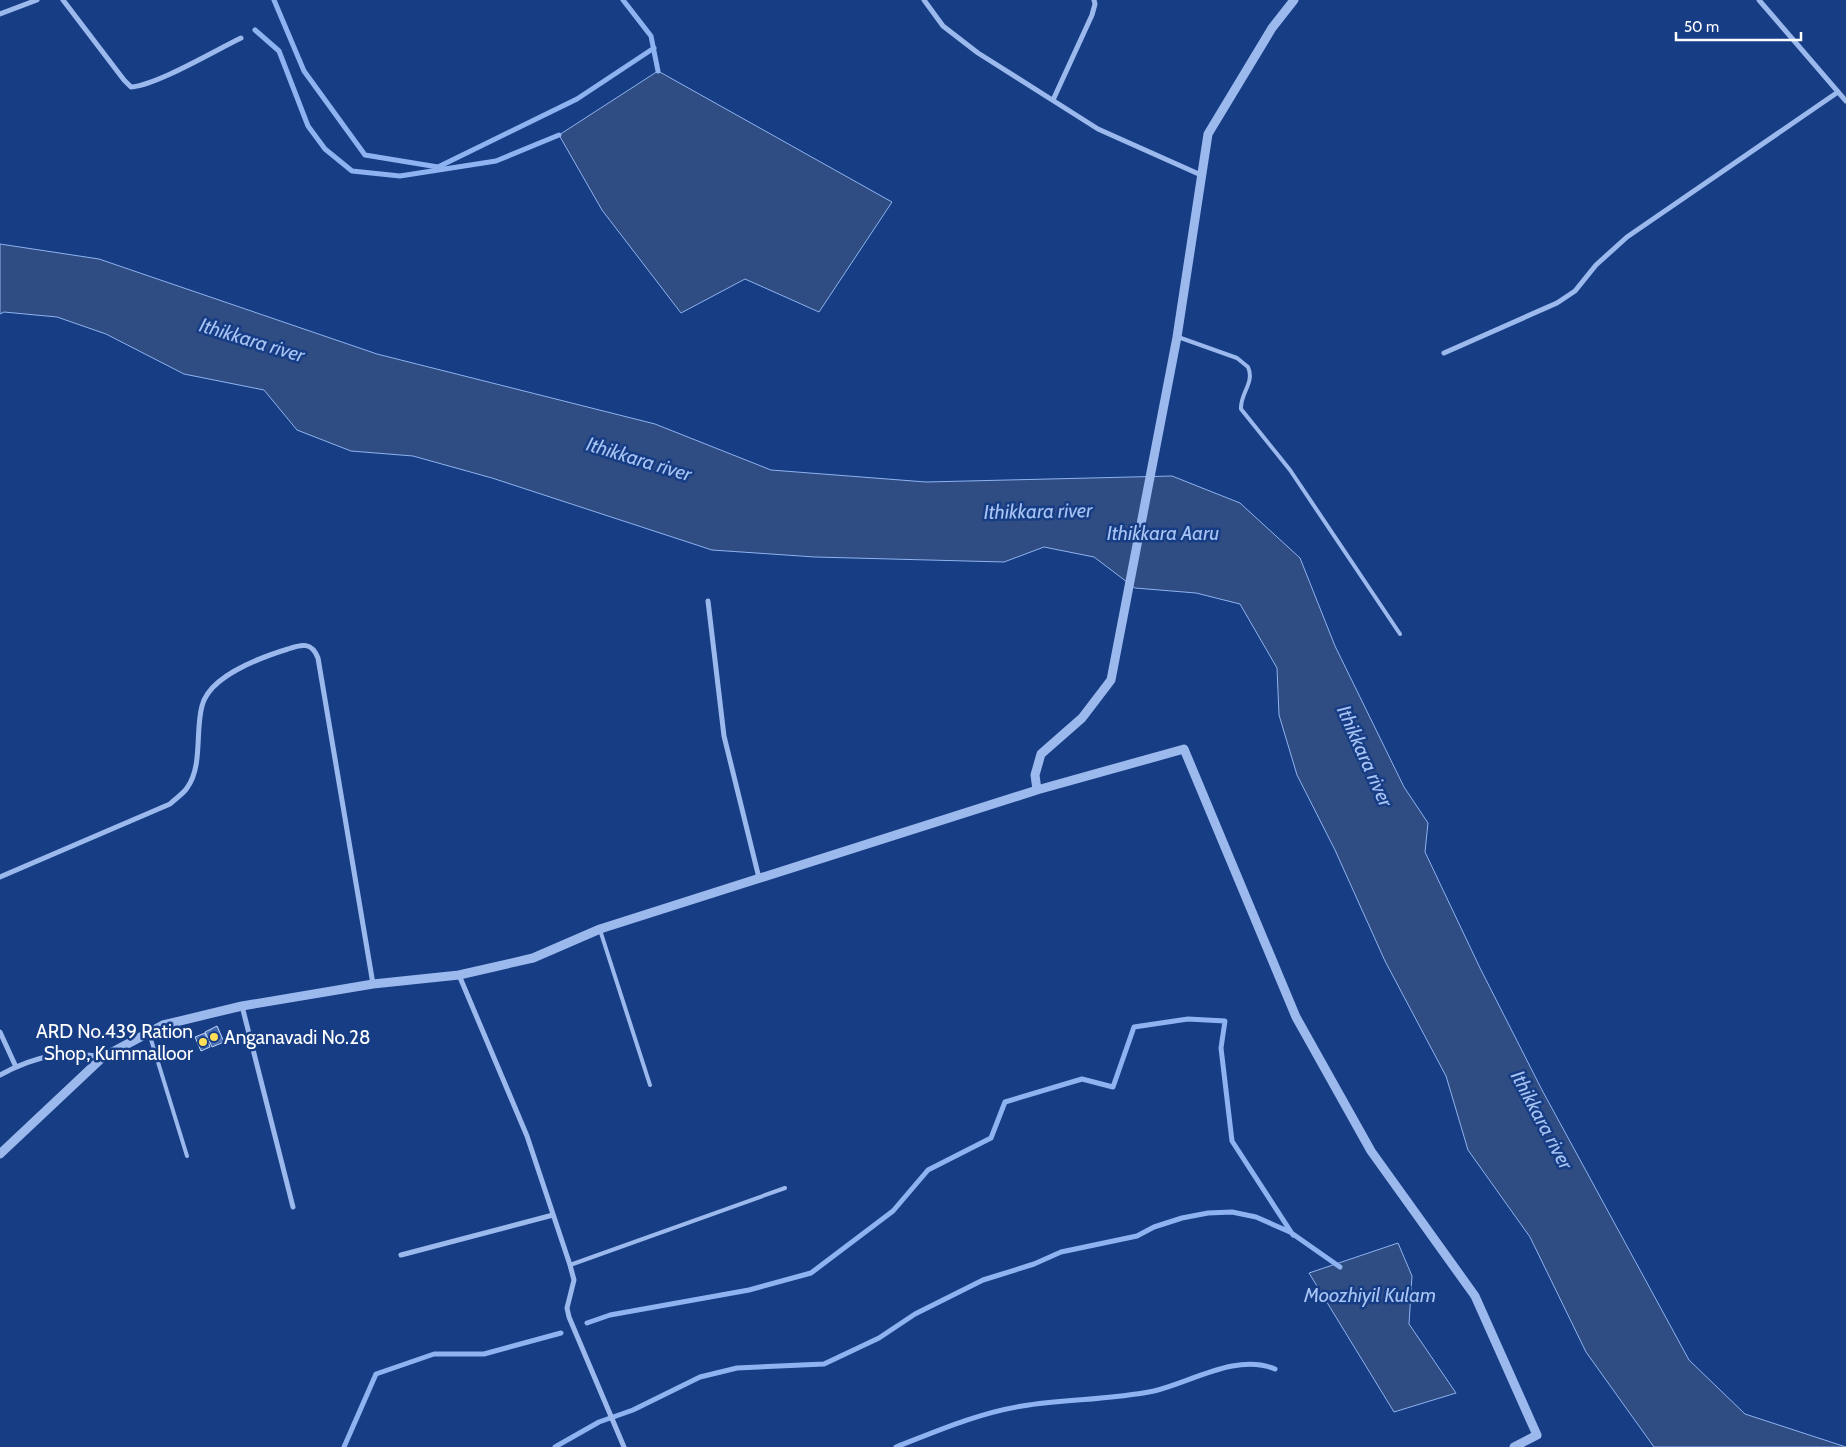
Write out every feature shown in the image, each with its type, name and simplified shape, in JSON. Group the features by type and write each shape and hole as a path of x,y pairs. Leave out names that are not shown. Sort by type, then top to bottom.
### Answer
{"street":[{"path":"0,14 37,0"},
{"path":"63,0 131,87 140,86 155,80 240,38"},
{"path":"924,0 943,26 978,53 1098,128 1201,176"},
{"path":"1053,100 1092,15 1095,4 1094,0"},
{"path":"1037,790 1035,775 1041,754 1082,718 1111,680 1128,601 1158,429 1177,337 1208,134 1272,28 1294,0"},
{"path":"1759,0 1846,101"},
{"path":"1444,353 1557,303 1575,291 1596,265 1627,237 1838,92"},
{"path":"708,601 724,736 759,878"},
{"path":"0,877 170,804 187,788 194,771 202,704 212,688 230,673 302,644 310,646 315,650 318,658 373,984"},
{"path":"0,1154 103,1058 163,1025 242,1006 373,984 458,975 533,958 600,929 1037,790 1184,749 1296,1017 1371,1151 1475,1296 1537,1435 1514,1447"},
{"path":"458,975 527,1136 574,1280 567,1308 569,1317 624,1447"},
{"path":"242,1006 293,1207"},
{"path":"0,1032 16,1066"},
{"path":"0,1075 16,1066 70,1053 103,1058"},
{"path":"402,1254 553,1215"}],"lane":[{"path":"1177,337 1237,358 1248,367 1251,379 1242,401 1241,409 1290,470 1400,634"},
{"path":"600,929 650,1085"},
{"path":"149,1033 187,1156"},
{"path":"570,1265 785,1188"}],"water":[{"path":"658,71 892,202 819,312 745,279 681,313 602,210 559,135"},
{"name":"Ithikkara Aaru","path":"0,244 99,259 377,354 655,424 771,470 926,482 1172,476 1240,503 1300,558 1335,646 1404,787 1428,823 1425,852 1480,968 1542,1090 1689,1360 1745,1414 1846,1447 1654,1447 1586,1352 1530,1237 1468,1150 1446,1076 1385,961 1335,850 1297,775 1279,715 1277,668 1240,604 1196,593 1135,588 1094,557 1044,547 1004,562 815,557 712,550 492,478 413,456 351,451 297,430 264,390 184,374 106,334 57,317 4,312 0,314"},
{"name":"Moozhiyil Kulam","path":"1398,1243 1412,1276 1409,1324 1456,1393 1394,1412 1309,1273"}],"building":[{"name":"Anganavadi No.28","path":"217,1026 224,1042 212,1047 205,1032"},
{"name":"ARD No.439 Ration Shop, Kummalloor","path":"205,1033 210,1047 201,1051 195,1037"}],"waterway":[{"path":"274,0 304,71 365,155 438,167 577,99 654,48"},
{"path":"623,0 651,36 658,71"},
{"path":"255,30 279,51 308,126 325,149 352,171 400,176 496,161 559,135"},
{"path":"587,1323 610,1315 749,1290 811,1273 893,1211 928,1170 991,1138 1005,1102 1082,1079 1113,1087 1134,1027 1188,1019 1225,1021 1221,1048 1232,1141 1293,1235"},
{"path":"555,1447 599,1422 633,1410 700,1377 737,1368 824,1364 879,1338 915,1314 983,1280 1034,1264 1061,1252 1137,1236 1154,1227 1182,1218 1208,1213 1232,1212 1256,1217 1290,1232 1340,1267"},
{"path":"344,1447 376,1374 434,1354 484,1354 561,1333"},
{"path":"896,1447 958,1423 1006,1409 1154,1391 1214,1371 1245,1364 1275,1369"}],"place":[{"name":"Anganavadi No.28","path":"214,1037"},
{"name":"ARD No.439 Ration Shop, Kummalloor","path":"203,1042"}],"water label":[{"name":"Ithikkara river","path":"252,340"},
{"name":"Ithikkara river","path":"639,459"},
{"name":"Ithikkara river","path":"1038,511"},
{"name":"Ithikkara river","path":"1365,756"},
{"name":"Ithikkara river","path":"1542,1120"}]}
